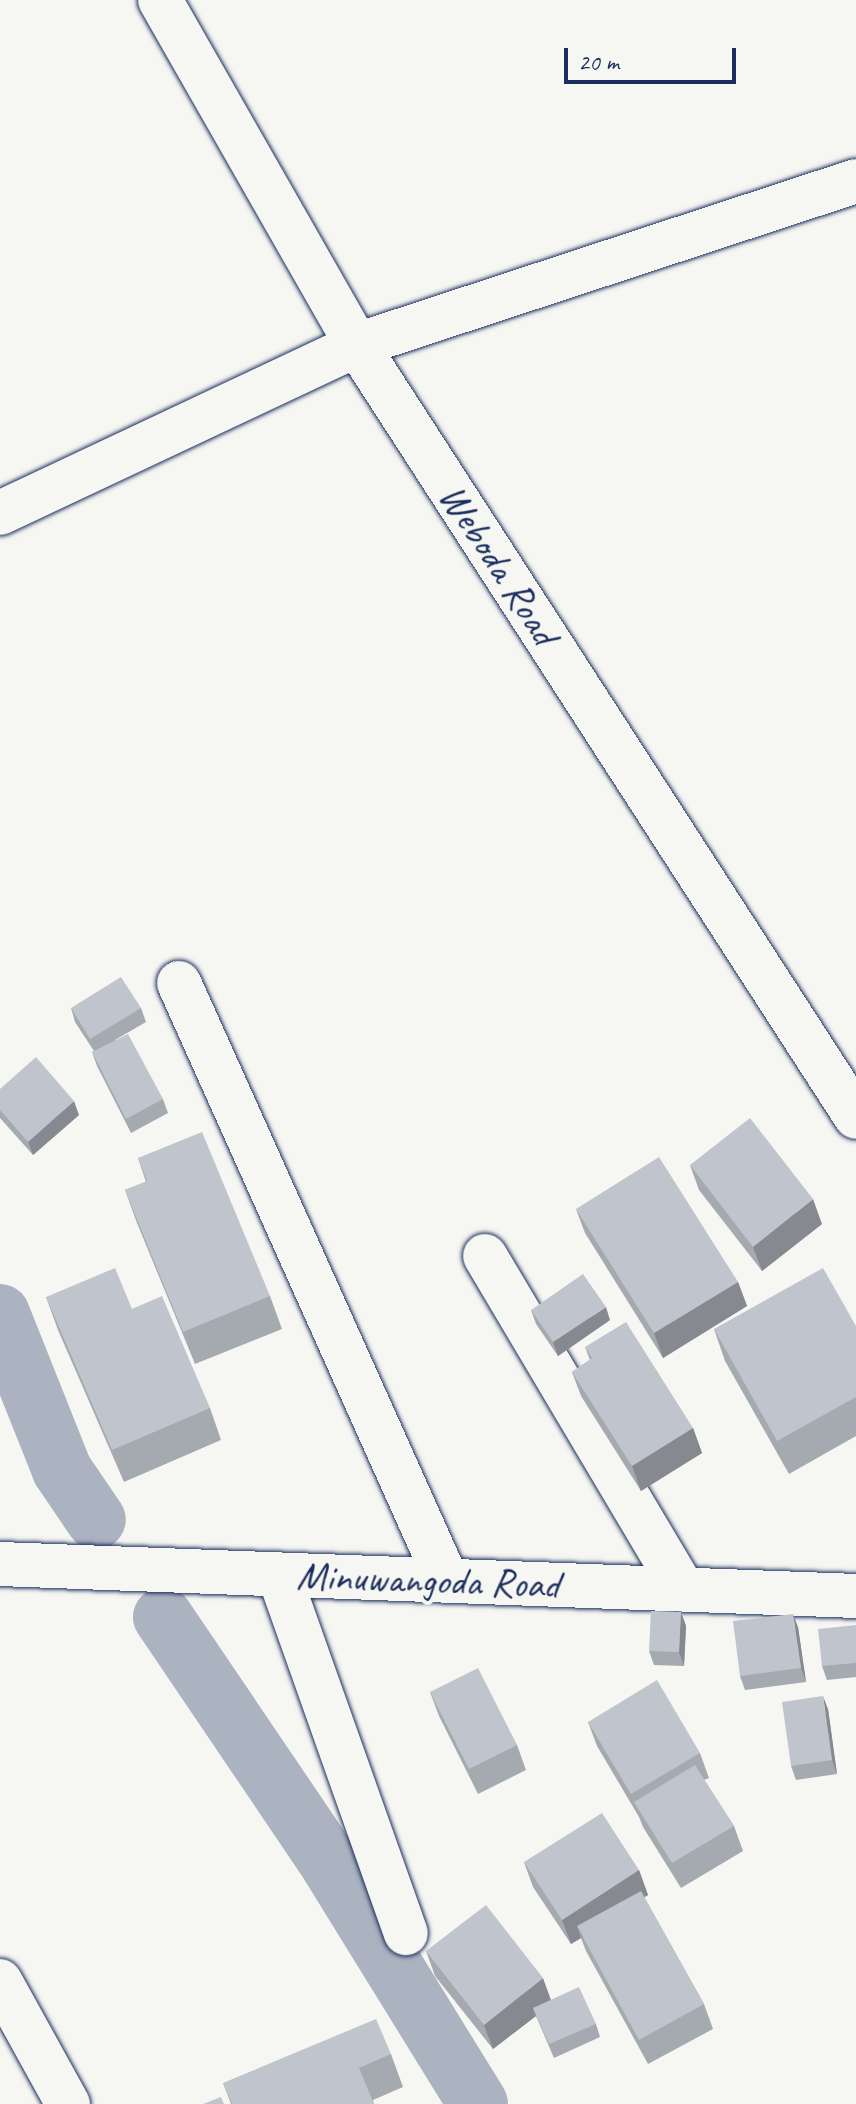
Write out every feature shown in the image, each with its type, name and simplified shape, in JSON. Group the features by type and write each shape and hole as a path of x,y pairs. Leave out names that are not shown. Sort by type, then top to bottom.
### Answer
{"street":[{"name":"Weboda Road","path":"160,0 357,345 856,1117"},
{"path":"0,513 357,345 856,181"},
{"path":"179,983 447,1581"},
{"path":"485,1256 683,1590"},
{"name":"Minuwangoda Road","path":"0,1564 856,1596"},
{"path":"279,1575 406,1933"},
{"path":"0,1981 68,2104"}],"building":[{"path":"121,977 141,1008 90,1039 71,1008"},
{"path":"128,1034 163,1099 126,1119 92,1052"},
{"path":"36,1057 74,1101 28,1142 0,1110 0,1089"},
{"path":"750,1118 813,1199 753,1247 690,1165"},
{"path":"202,1132 270,1296 183,1332 125,1190 147,1181 138,1158"},
{"path":"659,1157 738,1282 654,1333 576,1209"},
{"path":"115,1268 132,1309 162,1296 210,1408 112,1450 46,1297"},
{"path":"823,1268 856,1326 856,1397 777,1441 714,1329"},
{"path":"583,1274 606,1307 553,1342 531,1310"},
{"path":"626,1322 693,1428 632,1466 572,1372 592,1358 585,1347"},
{"path":"651,1611 681,1612 679,1652 649,1651"},
{"path":"793,1614 801,1668 740,1676 733,1621"},
{"path":"856,1625 856,1663 822,1666 818,1629"},
{"path":"478,1668 517,1745 469,1769 430,1692"},
{"path":"657,1680 700,1753 631,1794 588,1722"},
{"path":"823,1696 832,1760 791,1766 782,1702"},
{"path":"695,1765 734,1826 672,1863 634,1802"},
{"path":"602,1813 639,1870 562,1920 524,1862"},
{"path":"641,1891 704,2004 639,2040 577,1926"},
{"path":"486,1905 543,1978 484,2025 426,1951"},
{"path":"579,1987 596,2024 549,2044 533,2008"},
{"path":"376,2019 391,2054 359,2068 374,2104 232,2104 223,2083"},
{"path":"221,2097 224,2104 203,2104"}],"waterway":[{"path":"0,1314 62,1470 96,1520"},
{"path":"163,1617 325,1856 478,2104"}]}
